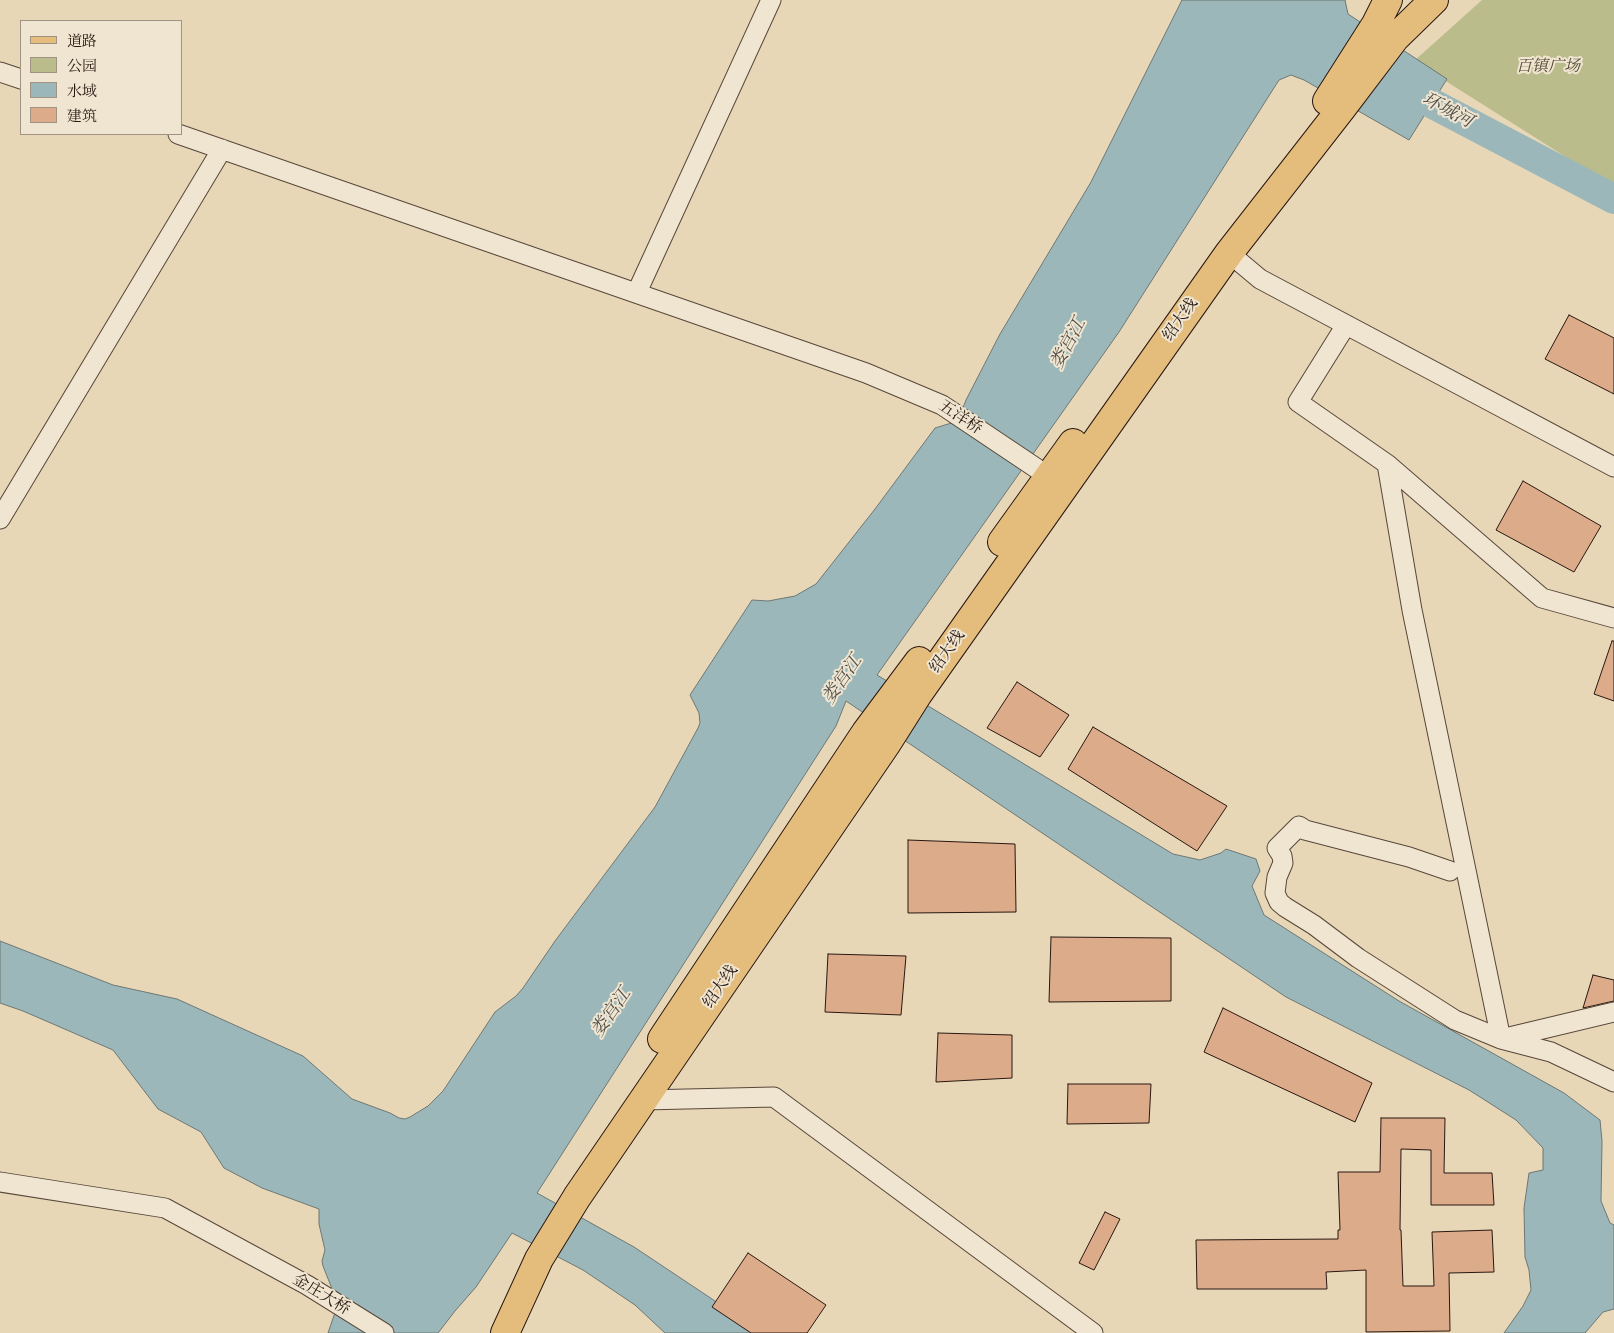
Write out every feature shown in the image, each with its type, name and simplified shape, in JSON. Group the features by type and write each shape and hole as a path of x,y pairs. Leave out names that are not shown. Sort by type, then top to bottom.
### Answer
{"main road":[{"path":"1385,31 1388,0"},
{"path":"1385,31 1399,0"},
{"name":"绍大线","path":"485,1333 569,1192 605,1126 910,690 1229,253 1385,31 1434,0"},
{"name":"绍大线","path":"910,690 1048,476 1335,104"},
{"name":"绍大线","path":"569,1192 643,1100 877,738"},
{"name":"绍大线","path":"504,1333 532,1254"}],"street":[{"path":"637,292 771,0"},
{"path":"0,72 20,80"},
{"name":"五洋桥","path":"181,135 866,373 942,405 1048,476"},
{"path":"0,520 222,149"},
{"path":"1229,253 1260,279 1614,467"},
{"path":"1346,324 1298,402 1387,464 1542,598 1614,618"},
{"path":"1387,464 1412,610 1501,1039"},
{"path":"1450,871 1409,857 1305,830 1298,826 1277,848 1282,856 1283,863 1277,877 1275,893 1279,902 1285,907 1314,925 1358,958 1455,1020 1501,1039 1551,1052 1614,1082"},
{"path":"1501,1039 1614,1012"},
{"path":"643,1100 774,1097 1093,1333"},
{"name":"金庄大桥","path":"0,1182 164,1208 307,1286 384,1333"}],"green space":[{"name":"百镇广场","path":"1482,0 1614,0 1614,185 1607,183 1414,61"}],"water":[{"name":"娄宫江","path":"1182,0 1345,0 1348,14 1447,79 1409,140 1304,80 1291,75 1279,80 1119,332 877,675 1173,854 1200,860 1221,853 1226,849 1256,859 1260,871 1252,886 1264,915 1399,1001 1564,1093 1600,1120 1602,1141 1601,1201 1610,1223 1614,1225 1614,1309 1603,1312 1585,1333 1504,1333 1523,1306 1531,1290 1529,1270 1525,1257 1524,1208 1529,1173 1543,1170 1543,1148 1516,1120 1469,1090 1286,997 846,701 836,726 537,1193 634,1247 763,1333 665,1333 635,1305 583,1270 512,1233 476,1287 438,1333 328,1333 338,1304 322,1261 325,1250 319,1224 319,1209 262,1188 224,1168 201,1132 158,1109 113,1050 0,1003 0,941 113,985 177,999 303,1056 352,1099 399,1118 405,1119 410,1117 428,1106 443,1091 495,1012 516,996 523,988 555,941 655,807 700,723 699,713 690,695 752,600 768,601 795,596 816,584 935,428 958,421 966,400 1000,334 1091,182"}],"building":[{"path":"1569,315 1614,338 1614,394 1545,359"},
{"path":"1523,481 1601,526 1574,572 1496,530"},
{"path":"1612,641 1614,641 1614,701 1594,694"},
{"path":"1017,682 1069,715 1040,757 987,728"},
{"path":"1093,727 1227,806 1197,851 1068,769"},
{"path":"908,840 1015,844 1016,912 908,913"},
{"path":"1051,937 1171,938 1171,1001 1049,1002"},
{"path":"828,954 906,956 901,1015 825,1012"},
{"path":"1593,975 1614,980 1614,1001 1583,1008"},
{"path":"1223,1008 1372,1083 1355,1122 1204,1052"},
{"path":"938,1033 1012,1035 1012,1078 936,1082"},
{"path":"1068,1084 1151,1084 1149,1123 1067,1124"},
{"path":"1381,1118 1445,1118 1444,1173 1492,1173 1494,1205 1431,1205 1431,1150 1401,1149 1400,1230 1403,1286 1434,1286 1432,1232 1492,1230 1494,1272 1449,1273 1450,1331 1366,1332 1366,1270 1326,1272 1327,1289 1197,1289 1196,1240 1338,1239 1338,1230 1340,1230 1338,1172 1380,1172"},
{"path":"1105,1212 1120,1219 1094,1270 1079,1263"},
{"path":"748,1253 826,1305 807,1333 751,1333 712,1307"}],"waterway":[{"name":"环城河","path":"1395,84 1614,199"}]}
